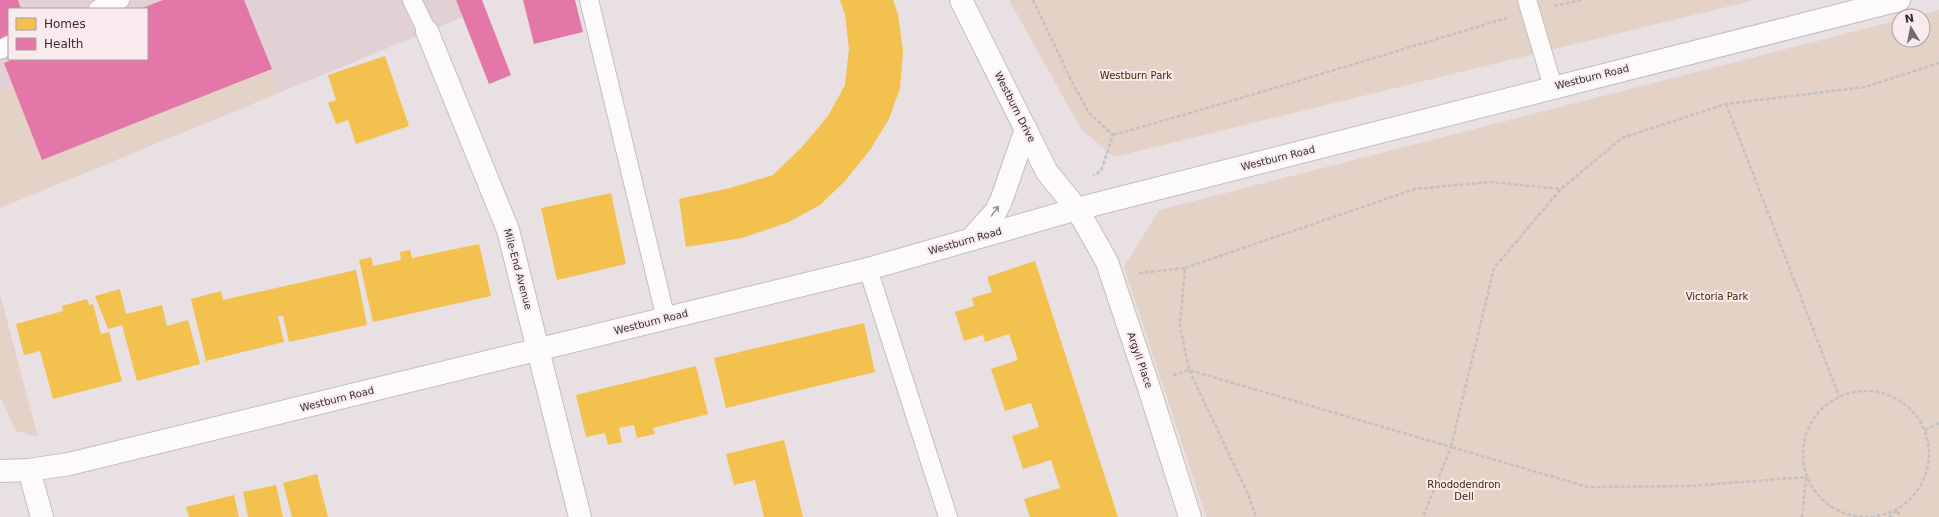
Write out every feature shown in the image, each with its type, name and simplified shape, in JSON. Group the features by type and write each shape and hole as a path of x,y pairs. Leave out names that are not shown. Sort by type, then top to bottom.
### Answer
{"main road":[{"name":"Westburn Drive","path":"961,0 1047,172 1077,209"},
{"name":"Westburn Road","path":"0,471 29,470 69,464 868,269 1077,209 1898,0"},
{"name":"Mile-End Avenue","path":"427,31 508,230 580,517"},
{"path":"970,240 996,211 1001,201 1026,129"},
{"name":"Argyll Place","path":"1077,209 1107,262 1190,517"},
{"name":"Westburn Road","path":"0,478 29,470"},
{"path":"29,470 42,517"}],"lane":[{"path":"100,8 120,0"},
{"path":"412,0 427,31"},
{"path":"588,0 666,319"},
{"path":"1529,5 1553,87"},
{"path":"868,269 948,517"}],"path":[{"path":"1033,0 1072,82 1089,113 1113,135"},
{"path":"1113,135 1226,104 1529,5 1581,0"},
{"path":"1423,517 1451,446 1494,268 1560,189 1622,138 1726,104 1864,87 1939,63"},
{"path":"1726,104 1839,396"},
{"path":"1060,188 1101,171 1113,135"},
{"path":"1131,274 1185,268 1415,189 1489,182 1560,189"},
{"path":"1185,268 1180,326 1189,370 1248,494 1256,517"},
{"path":"1148,385 1189,370 1588,487 1691,486 1806,476"},
{"path":"1888,517 1897,510 1918,491 1927,471 1930,450 1925,430 1914,412 1898,399 1879,392 1859,391 1839,396 1819,412 1811,421 1804,438 1802,458 1806,476 1815,493 1824,502 1846,515 1872,516 1897,510"},
{"path":"1925,430 1939,423"},
{"path":"1802,517 1806,476"},
{"path":"1897,510 1900,517"}],"shaded area":[{"path":"0,0 456,0 463,17 0,208"}],"green space":[{"name":"Westburn Park","path":"1009,0 1755,0 1114,157 1081,129"},
{"name":"Victoria Park","path":"1939,10 1939,517 1206,517 1124,267 1159,210 1891,22 1891,48 1931,48 1931,12"},
{"path":"272,69 280,91 0,208 0,91 13,87 43,160"},
{"path":"0,294 38,437 16,431 0,397"}],"building: Homes":[{"path":"840,0 893,0 898,14 903,52 900,88 889,119 870,150 845,181 820,205 789,222 742,238 686,247 679,199 730,188 773,175 802,147 828,116 845,85 849,49 845,15"},
{"path":"385,56 409,126 356,144 348,120 336,124 328,103 336,100 328,75"},
{"path":"611,193 626,264 557,280 541,208"},
{"path":"479,244 491,296 373,322 359,260 371,257 373,266 401,260 400,252 410,250 412,258"},
{"path":"1035,261 1118,517 1030,517 1024,499 1060,488 1051,460 1023,469 1012,436 1039,427 1031,403 1005,411 991,369 1018,360 1009,334 985,342 983,335 964,341 955,312 974,306 972,298 992,292 987,277"},
{"path":"356,270 367,325 289,342 283,316 278,316 284,342 206,361 191,299 221,291 223,300"},
{"path":"120,289 126,314 162,305 167,326 188,320 200,364 137,381 122,325 108,329 95,296"},
{"path":"87,299 89,305 93,304 101,334 109,332 122,381 53,399 40,351 24,355 16,324 63,311 62,306"},
{"path":"864,323 875,372 726,408 714,358"},
{"path":"696,366 708,414 653,428 655,434 637,438 634,425 619,428 622,442 608,445 605,433 586,437 576,395"},
{"path":"784,440 803,517 764,517 755,480 734,485 726,454"},
{"path":"317,474 328,517 292,517 283,483"},
{"path":"276,485 283,517 248,517 243,492"},
{"path":"234,495 239,517 189,517 186,507"}],"building: Health":[{"path":"0,0 18,0 21,8 8,8 8,38 0,42"},
{"path":"163,0 244,0 272,69 42,160 4,63 12,60 148,60 148,8 143,8"},
{"path":"456,0 482,0 511,75 489,84"},
{"path":"523,0 575,0 583,32 534,44"}],"park label":[{"name":"Rhododendron Dell","path":"1464,490"}]}
